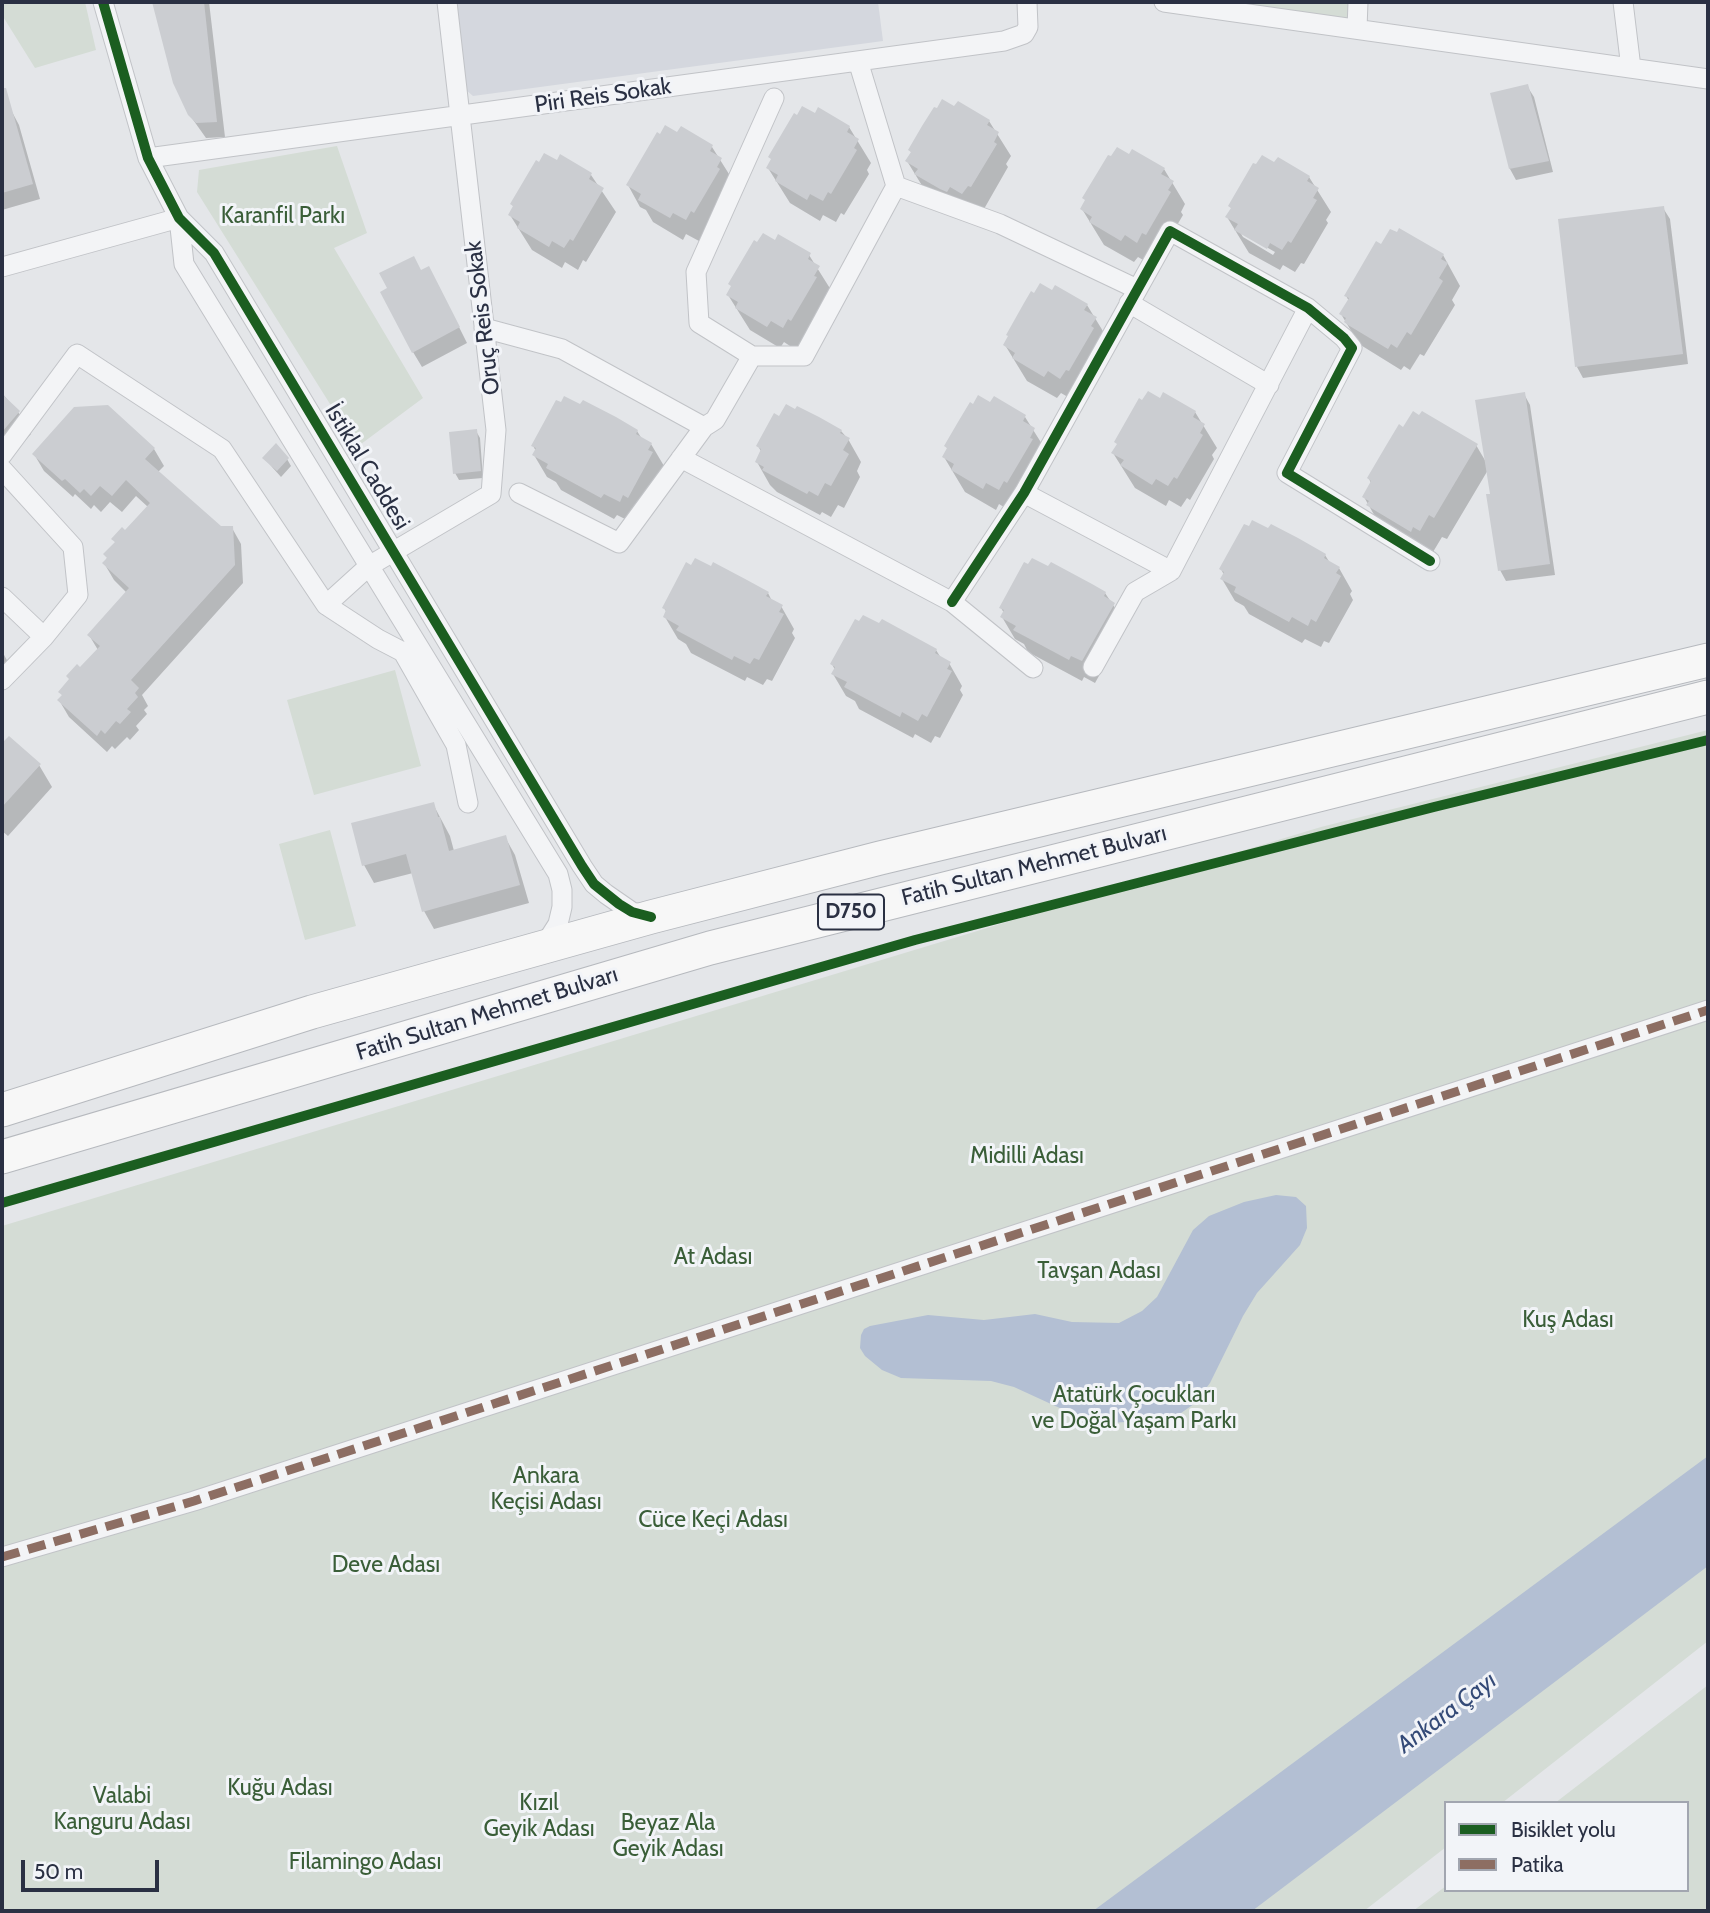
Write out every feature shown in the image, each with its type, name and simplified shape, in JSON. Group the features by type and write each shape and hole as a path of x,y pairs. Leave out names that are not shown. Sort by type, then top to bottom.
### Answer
{"highway":[{"name":"Fatih Sultan Mehmet Bulvarı","path":"2,1110 312,1012 651,917 894,855 1708,660"},
{"name":"Fatih Sultan Mehmet Bulvarı","path":"2,1157 710,948 1708,696"}],"street":[{"name":"İstiklal Caddesi","path":"103,2 148,158 179,218 214,253 594,884 632,912 651,917"},
{"name":"Oruç Reis Sokak","path":"326,605 369,566 491,494 496,430 447,2"},
{"name":"Piri Reis Sokak","path":"148,158 1004,41 1024,34 1028,27 1027,2"},
{"path":"1164,2 1708,79"},
{"path":"1357,29 1358,2"},
{"path":"1623,2 1631,68"},
{"path":"774,98 696,272 699,323 752,356 804,356 896,186 858,61"},
{"path":"896,186 1000,224 1133,296 1269,385"},
{"name":"İstiklal Caddesi","path":"179,218 184,264 558,874 562,907 558,924 543,947"},
{"path":"2,267 179,218"},
{"path":"952,602 1024,492 1170,231 1308,308 1352,348 1287,473 1430,561"},
{"path":"1093,667 1135,592 1171,571 1308,308"},
{"path":"484,328 562,349 704,427"},
{"path":"2,455 77,354 222,449 326,605 402,652 456,745 467,803"},
{"path":"519,493 619,544 704,427 715,420 752,356"},
{"path":"681,458 952,602 1033,668"},
{"path":"2,469 74,547 79,595 44,637 2,680"},
{"path":"1024,492 1171,571"},
{"path":"2,597 44,637"},
{"path":"2,1557 194,1501 1708,1010"}],"shaded area":[{"path":"456,2 878,2 883,41 473,96 466,90"}],"green space":[{"path":"2,2 85,2 96,50 35,68 2,15"},
{"path":"1164,2 1358,2 1357,29"},
{"name":"Karanfil Parkı","path":"337,146 367,233 334,248 423,398 357,447 197,192 199,170"},
{"path":"395,670 421,766 314,795 287,700"},
{"name":"Atatürk Çocukları ve Doğal Yaşam Parkı","path":"1708,730 1708,1641 1505,1801 1444,1801 1444,1849 1364,1911 2,1911 2,1226 1321,827"},
{"path":"330,830 356,926 305,940 279,844"},
{"path":"1708,1685 1708,1911 1413,1911 1444,1888 1444,1892 1689,1892 1689,1801 1558,1801"}],"water":[{"path":"1276,1195 1296,1197 1306,1206 1307,1228 1300,1245 1257,1293 1210,1383 1194,1404 1181,1413 1143,1421 1109,1423 1075,1415 1014,1387 991,1381 901,1378 882,1370 865,1356 860,1348 861,1335 864,1329 870,1326 928,1315 984,1320 1035,1314 1072,1322 1119,1323 1142,1311 1157,1297 1193,1230 1209,1216 1244,1202"},
{"name":"Ankara Çayı","path":"1708,1456 1708,1566 1252,1911 1093,1911"}],"building":[{"path":"152,2 204,2 217,122 196,123 188,115 173,83"},
{"path":"1528,84 1549,161 1509,169 1490,93"},
{"path":"2,88 6,88 33,184 2,193"},
{"path":"942,99 954,106 958,101 990,120 987,125 999,132 994,142 997,144 971,187 968,186 962,194 950,187 947,192 914,174 918,169 905,161 911,152 908,150 922,126"},
{"path":"802,106 815,113 818,107 850,126 847,132 859,139 854,148 857,150 831,194 828,192 823,201 810,194 807,200 775,181 778,175 766,168 771,159 768,157 794,113 797,115"},
{"path":"665,125 677,132 681,126 713,145 710,151 722,158 717,167 720,169 694,213 691,211 686,220 673,213 670,218 638,200 641,194 626,185 657,132 660,134"},
{"path":"1117,147 1129,154 1132,149 1165,168 1161,174 1174,181 1168,190 1171,192 1146,235 1142,233 1137,243 1125,235 1121,241 1089,222 1092,217 1080,209 1085,200 1082,198 1108,155 1111,156"},
{"path":"544,153 557,160 560,154 592,173 589,179 604,188 573,241 570,239 564,248 552,241 549,247 517,228 520,222 508,215 513,206 510,204 536,160 539,162"},
{"path":"1262,155 1274,162 1278,157 1310,176 1307,181 1319,188 1313,198 1317,200 1291,243 1288,241 1282,250 1270,243 1267,249 1234,230 1238,224 1225,217 1231,208 1228,206 1253,163 1256,164"},
{"path":"1664,206 1683,354 1575,367 1558,219"},
{"path":"1399,228 1444,254 1441,259 1448,263 1439,278 1443,281 1411,335 1407,332 1397,348 1391,344 1388,349 1348,325 1344,322 1346,318 1339,314 1349,298 1344,296 1376,241 1381,244 1390,229 1397,232"},
{"path":"763,233 775,240 778,234 811,253 808,259 820,266 814,276 817,277 791,321 788,319 783,328 771,321 767,327 735,308 738,302 726,295 731,286 728,284 754,240 757,242"},
{"path":"414,256 421,270 429,266 460,327 412,353 380,292 387,288 379,273"},
{"path":"1040,283 1052,290 1055,285 1088,304 1084,310 1097,317 1091,326 1094,328 1069,371 1066,370 1060,379 1048,371 1044,377 1012,358 1015,353 1003,345 1031,291 1034,293"},
{"path":"1148,391 1160,398 1163,392 1196,411 1193,417 1205,424 1200,433 1203,435 1177,479 1174,477 1168,486 1156,479 1152,485 1120,465 1124,460 1111,453 1117,444 1114,442 1139,398 1142,400"},
{"path":"1525,392 1550,564 1498,571 1486,494 1490,494 1475,400"},
{"path":"2,394 20,411 2,432"},
{"path":"978,395 990,402 994,396 1026,415 1023,421 1035,428 1030,438 1033,439 1007,483 1004,481 999,490 986,483 983,489 951,470 954,464 942,457 947,448 944,446 970,402 973,404"},
{"path":"564,396 580,404 583,400 616,417 638,430 636,434 652,443 648,450 653,452 628,498 623,495 620,502 604,494 601,498 546,468 548,464 532,455 536,448 531,446 556,400 561,402"},
{"path":"786,404 795,409 797,406 819,417 842,430 840,433 850,438 843,450 849,454 831,486 825,483 818,496 809,491 807,494 762,470 764,467 755,462 761,449 756,446 774,413 779,416"},
{"path":"108,405 155,448 145,459 221,526 233,526 235,565 131,680 139,688 135,693 138,697 127,709 131,712 120,724 116,721 105,734 101,730 97,736 57,700 62,695 58,692 69,679 66,676 77,664 80,667 100,646 87,635 129,588 102,563 107,558 103,554 115,542 111,539 122,527 125,530 150,503 126,480 112,496 100,486 91,496 84,489 80,493 32,454 74,407"},
{"path":"1413,411 1419,415 1422,411 1478,444 1434,518 1429,515 1420,531 1413,527 1411,532 1366,505 1369,501 1362,497 1371,481 1367,478 1387,444 1399,424 1403,427"},
{"path":"477,429 481,471 453,474 449,432"},
{"path":"276,443 289,458 277,471 262,458"},
{"path":"1252,520 1268,528 1271,524 1298,538 1326,554 1324,558 1340,567 1336,573 1341,576 1316,622 1311,619 1308,626 1292,617 1289,622 1234,592 1236,587 1220,579 1224,572 1219,569 1244,524 1249,526"},
{"path":"695,558 711,566 713,562 747,580 769,592 766,596 783,605 779,612 784,614 759,660 754,658 750,664 734,656 732,660 676,630 679,626 663,617 666,610 662,608 686,562 691,565"},
{"path":"1032,558 1048,566 1051,562 1092,584 1106,592 1104,596 1115,603 1082,661 1071,656 1069,660 1013,630 1016,626 1000,617 1004,610 999,608 1024,562 1028,564"},
{"path":"863,615 879,623 882,619 937,649 935,653 951,662 947,669 952,671 927,717 922,714 918,721 902,712 900,717 844,687 847,682 831,674 835,667 830,664 855,619 859,621"},
{"path":"9,736 41,764 2,807 2,743"},
{"path":"434,802 449,851 506,835 520,885 422,912 406,854 362,866 351,823"}],"marked path":[{"path":"2,1557 194,1501 1708,1010"}],"cycle path":[{"path":"103,2 148,158 179,218 214,253 594,884 632,912 651,917"},
{"path":"952,602 1024,493 1170,231 1308,308 1352,348 1287,473 1430,561"},
{"path":"2,1203 915,940 1708,740"}],"park label":[{"name":"Midilli Adası","path":"1027,1156"},
{"name":"At Adası","path":"713,1257"},
{"name":"Tavşan Adası","path":"1099,1271"},
{"name":"Kuş Adası","path":"1568,1320"},
{"name":"Ankara Keçisi Adası","path":"546,1489"},
{"name":"Cüce Keçi Adası","path":"713,1520"},
{"name":"Deve Adası","path":"386,1565"},
{"name":"Kuğu Adası","path":"280,1788"},
{"name":"Valabi Kanguru Adası","path":"122,1809"},
{"name":"Kızıl Geyik Adası","path":"539,1816"},
{"name":"Beyaz Ala Geyik Adası","path":"668,1836"},
{"name":"Filamingo Adası","path":"365,1862"}]}
